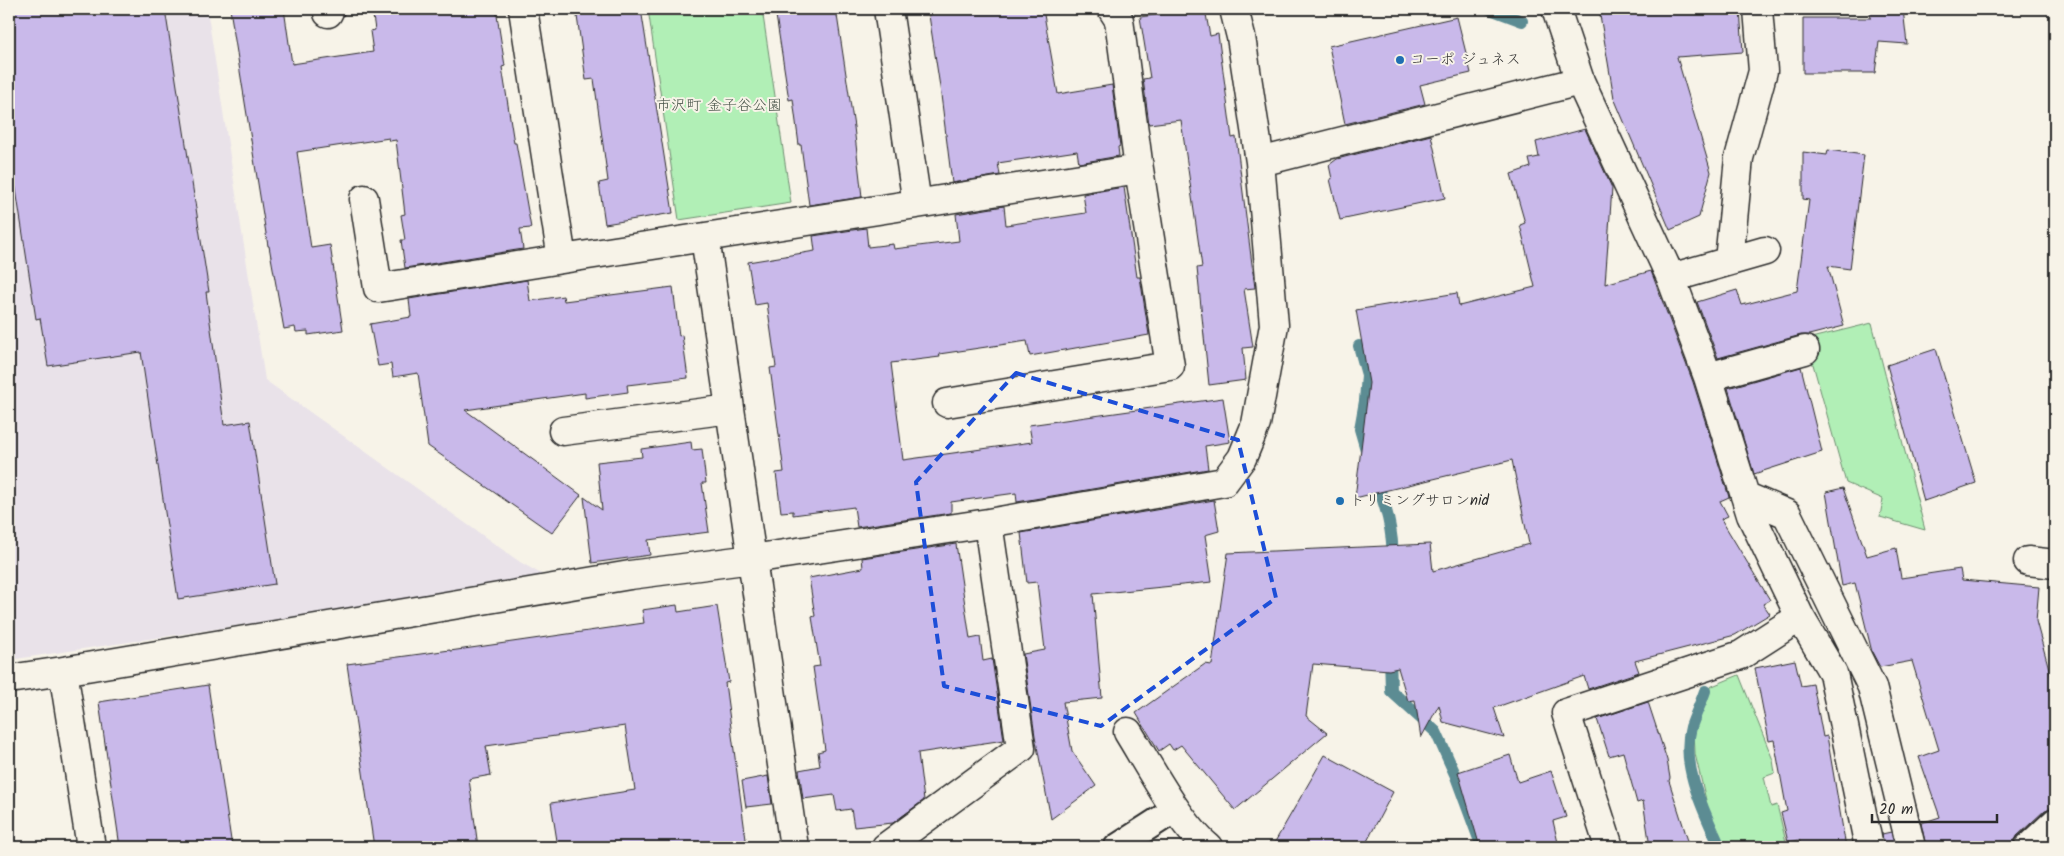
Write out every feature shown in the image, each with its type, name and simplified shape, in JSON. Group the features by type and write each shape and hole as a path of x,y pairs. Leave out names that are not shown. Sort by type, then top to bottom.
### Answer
{"street":[{"path":"523,9 562,259"},
{"path":"888,9 917,204"},
{"path":"947,403 1170,366 1139,169 1119,20 1112,9"},
{"path":"9,678 63,671 630,574 752,559 988,523 1224,482 1242,458 1256,424 1274,325 1260,162 1242,37 1234,9"},
{"path":"1556,9 1580,81 1672,278 1708,377 1751,515 1800,617 1833,673 1869,847"},
{"path":"1729,261 1739,158 1762,71 1758,9"},
{"path":"1260,162 1580,81"},
{"path":"364,199 378,288 1139,169"},
{"path":"705,238 794,847"},
{"path":"1672,278 1765,251"},
{"path":"1708,377 1805,350"},
{"path":"563,431 730,409"},
{"path":"1745,496 1787,514 1872,687 1911,847"},
{"path":"886,847 1021,748 988,523"},
{"path":"2028,561 2055,564"},
{"path":"1609,847 1566,713 1741,655 1800,617"},
{"path":"63,671 90,847"},
{"path":"1128,732 1197,839 1208,847"}],"lane":[{"path":"1117,847 1176,808"},
{"path":"2026,847 2055,821"}],"highlighted area":[{"path":"1016,373 1238,440 1276,598 1101,726 944,686 916,482"}],"shaded area":[{"path":"9,9 207,9 265,380 520,562 550,579 9,660"}],"green space":[{"name":"市沢町 金子谷公園","path":"648,9 762,9 791,203 679,220"},
{"path":"1872,323 1925,530 1880,517 1883,499 1846,483 1811,357 1807,339"},
{"path":"1739,675 1773,760 1775,773 1764,777 1771,807 1777,805 1787,846 1785,847 1724,847 1710,817 1695,754 1694,729 1710,687"}],"building":[{"path":"9,9 165,9 209,292 206,292 224,425 250,421 275,584 178,599 141,352 48,366 40,318 36,319 9,144"},
{"path":"230,9 284,9 292,64 373,52 370,31 375,30 372,9 496,9 505,66 502,67 514,143 516,143 531,228 520,229 523,249 405,268 401,240 405,240 401,215 405,214 396,140 390,141 389,138 297,152 311,248 330,245 343,330 308,335 308,331 296,332 295,327 284,329 268,246"},
{"path":"576,9 641,9 673,213 605,224 599,183 608,181 594,79 586,80"},
{"path":"775,9 836,9 854,127 862,197 809,205 801,145 799,145 793,99 789,100"},
{"path":"928,9 1043,9 1058,94 1112,85 1120,146 1118,147 1119,156 1079,163 1077,151 998,163 1000,175 952,183"},
{"path":"1169,9 1205,9 1210,36 1218,34 1232,138 1236,137 1255,288 1244,289 1253,347 1243,348 1246,380 1209,385 1197,268 1202,267 1181,120 1149,124 1143,79 1150,78 1140,17 1169,13"},
{"path":"1599,9 1740,9 1743,52 1677,57 1711,172 1699,217 1670,230 1614,98"},
{"path":"1903,9 1907,44 1879,42 1875,73 1803,73 1803,18 1871,18 1870,12"},
{"name":"コーポ ジュネス","path":"1457,17 1471,73 1420,85 1425,104 1345,124 1329,46"},
{"path":"1585,129 1612,188 1605,284 1651,271 1693,382 1729,497 1720,501 1728,516 1721,519 1770,600 1763,604 1770,614 1735,635 1635,661 1639,672 1588,689 1584,676 1494,708 1504,738 1443,722 1439,705 1421,738 1415,700 1408,701 1398,668 1389,670 1313,664 1306,716 1327,733 1235,810 1181,745 1173,750 1169,744 1159,751 1136,713 1205,664 1212,665 1228,553 1430,544 1433,571 1529,544 1512,460 1355,498 1369,383 1356,310 1457,293 1459,306 1535,287 1520,225 1525,223 1511,174 1531,167 1529,159 1539,157 1536,142"},
{"path":"1431,135 1445,198 1340,220 1330,179 1332,179 1329,165 1337,159"},
{"path":"1828,150 1864,155 1850,269 1828,266 1844,326 1809,335 1801,335 1718,358 1697,302 1737,290 1742,305 1797,291 1809,200 1803,199 1803,152 1827,155"},
{"path":"1124,187 1137,277 1140,277 1149,335 1030,356 1027,341 939,354 940,357 891,363 903,460 1032,442 1029,425 1223,398 1230,442 1205,446 1208,469 1017,502 1016,493 951,502 951,513 857,527 854,507 793,515 793,511 781,512 776,473 784,472 770,368 776,367 767,303 755,305 748,262 815,251 813,236 866,228 868,247 893,244 894,249 959,241 956,214 1004,206 1006,225 1086,213 1083,194"},
{"path":"527,280 530,301 563,296 564,301 673,287 679,336 682,335 688,378 627,385 628,392 585,398 585,393 465,410 581,495 552,533 428,446 418,373 393,377 391,364 378,366 370,324 411,317 409,299"},
{"path":"1936,349 1976,483 1924,501 1887,365"},
{"path":"1801,367 1822,452 1754,474 1728,388"},
{"path":"691,442 692,450 702,449 706,483 702,483 709,532 648,540 650,555 592,563 584,497 602,510 597,462 642,457 641,449"},
{"path":"1843,488 1867,556 1896,548 1901,578 1960,569 1962,580 2039,587 2036,621 2055,691 2055,807 2045,810 2017,836 2013,847 1926,847 1921,823 1940,817 1919,757 1939,750 1912,661 1880,667 1872,652 1855,583 1842,586 1826,492"},
{"path":"1214,500 1219,531 1205,535 1212,582 1093,594 1102,698 1063,702 1072,751 1096,786 1051,819 1035,736 1023,654 1045,650 1037,582 1027,583 1021,533"},
{"path":"956,544 970,639 980,637 983,661 992,659 1004,740 918,753 924,800 893,823 854,827 851,809 837,811 834,795 803,799 799,770 820,766 818,752 825,750 813,667 820,666 812,617 815,616 809,578 863,568 862,558"},
{"path":"677,605 678,612 717,606 729,682 725,683 747,847 558,847 551,803 635,790 625,726 486,746 491,775 469,779 478,847 374,847 347,664 644,623 642,610"},
{"path":"1795,660 1801,686 1813,684 1823,737 1827,736 1846,847 1803,847 1799,840 1788,842 1781,813 1787,811 1774,740 1769,741 1755,668"},
{"path":"208,685 232,847 120,847 99,702"},
{"path":"1648,702 1667,760 1669,781 1690,847 1650,847 1643,801 1637,803 1623,752 1609,756 1597,719"},
{"path":"1325,755 1393,792 1364,847 1272,847"},
{"path":"1510,755 1518,782 1551,771 1566,817 1553,821 1559,847 1480,847 1458,772"},
{"path":"768,776 772,804 746,807 742,781"},
{"path":"1891,832 1895,847 1884,847 1882,834"}],"waterway":[{"path":"1490,9 1522,21"},
{"path":"1359,346 1367,375 1360,429 1367,453"},
{"path":"1375,477 1388,518 1392,539 1393,562"},
{"path":"1390,654 1391,691 1436,732 1455,774 1482,847"},
{"path":"1705,691 1691,727 1688,742 1689,757 1691,773 1701,804 1720,847"}],"place":[{"name":"コーポ ジュネス","path":"1400,60"},
{"name":"トリミングサロンnid","path":"1340,501"}]}
